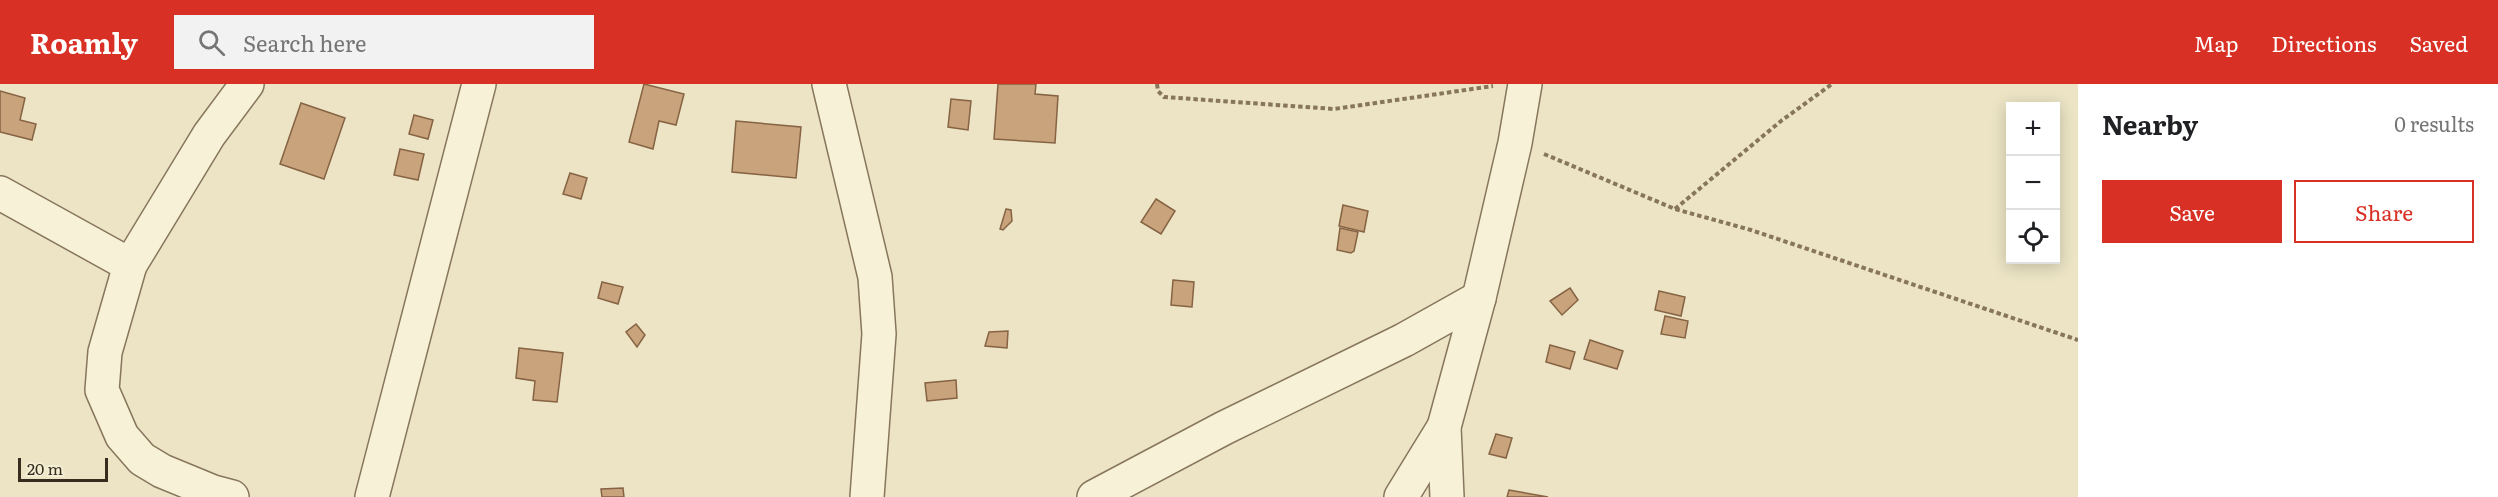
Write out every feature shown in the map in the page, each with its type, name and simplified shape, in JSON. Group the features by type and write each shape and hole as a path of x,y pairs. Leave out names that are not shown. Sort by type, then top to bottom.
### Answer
{"street":[{"path":"232,497 213,492 162,471 142,459 122,436 102,390 105,352 130,265 209,135 247,84"},
{"path":"372,497 479,84"},
{"path":"828,84 875,277 878,345 867,497"},
{"path":"1401,497 1444,427 1479,298 1515,143 1511,85"},
{"path":"0,192 130,265"},
{"path":"1094,497 1224,428 1404,340 1479,298"},
{"path":"1444,427 1447,497"}],"path":[{"path":"1157,84 1158,91 1164,97 1334,109 1511,85"},
{"path":"1675,209 1781,121 1832,84"},
{"path":"1515,143 1675,209 1751,231 2078,340"}],"building":[{"path":"644,84 684,94 676,125 659,121 653,149 629,142"},
{"path":"998,84 1036,84 1035,94 1058,96 1055,143 994,139"},
{"path":"0,91 25,98 20,120 36,124 32,140 0,132"},
{"path":"951,99 971,101 968,130 948,127"},
{"path":"301,103 345,118 324,179 280,164"},
{"path":"414,115 433,120 428,139 409,134"},
{"path":"736,121 801,127 796,178 732,172"},
{"path":"400,149 424,154 418,180 394,175"},
{"path":"570,173 587,178 581,199 563,194"},
{"path":"1156,199 1175,211 1161,234 1141,222"},
{"path":"1343,205 1368,211 1364,232 1339,226"},
{"path":"1006,209 1011,210 1012,221 1003,230 1000,229"},
{"path":"1340,228 1358,232 1354,251 1351,253 1337,250"},
{"path":"1173,280 1194,282 1192,307 1171,305"},
{"path":"602,282 623,287 618,304 598,298"},
{"path":"1570,288 1578,300 1562,315 1550,301"},
{"path":"1659,291 1685,297 1681,316 1655,310"},
{"path":"1665,316 1688,321 1685,338 1661,334"},
{"path":"636,324 645,335 637,347 626,332"},
{"path":"1008,331 1007,348 985,346 989,332"},
{"path":"1590,340 1623,351 1617,369 1584,359"},
{"path":"1550,345 1575,352 1570,369 1546,362"},
{"path":"519,348 563,353 557,402 533,400 535,381 516,378"},
{"path":"956,380 957,398 927,401 925,383"},
{"path":"1496,434 1512,438 1506,458 1489,454"},
{"path":"623,488 624,497 602,497 601,489"},
{"path":"1509,490 1548,497 1507,497"}]}
